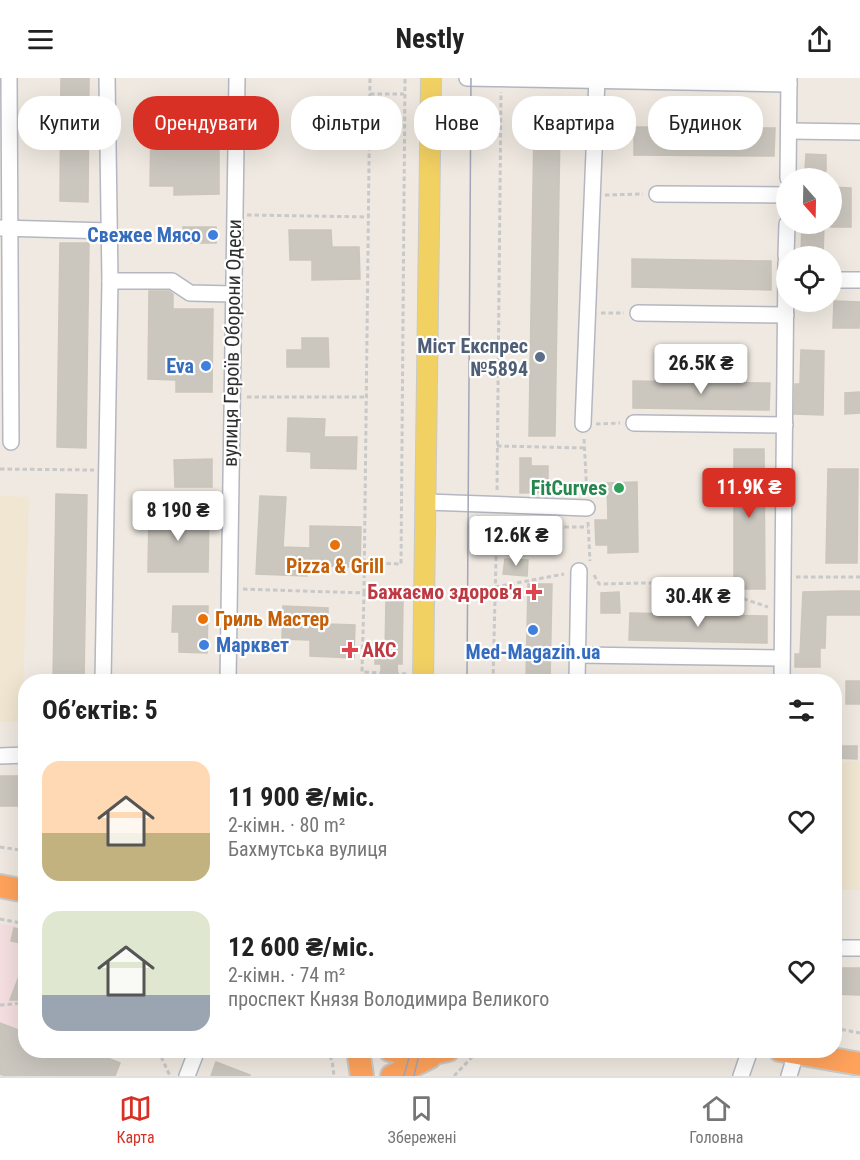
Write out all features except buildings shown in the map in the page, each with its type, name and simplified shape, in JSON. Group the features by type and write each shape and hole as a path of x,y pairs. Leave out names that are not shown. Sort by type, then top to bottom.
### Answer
{"highway":[{"path":"0,886 18,889"},
{"path":"359,1058 362,1076"},
{"path":"392,1076 428,1058"},
{"path":"824,1058 860,1064"}],"main road":[{"path":"423,674 431,78"}],"street":[{"path":"9,78 5,228 11,441"},
{"path":"103,674 110,281 107,78"},
{"name":"вулиця Героїв Оборони Одеси","path":"228,674 237,78"},
{"path":"468,78 789,81 788,168"},
{"path":"584,424 597,80"},
{"path":"789,131 860,132"},
{"path":"657,194 776,195"},
{"path":"5,228 109,231"},
{"path":"842,280 860,280"},
{"path":"110,281 172,281 190,293 232,294"},
{"path":"638,313 786,315 782,674"},
{"path":"634,423 785,425"},
{"path":"427,502 587,508"},
{"path":"577,674 579,571"},
{"path":"578,655 782,658"},
{"path":"0,756 18,755"},
{"path":"842,948 860,948"},
{"path":"187,1076 193,1058"},
{"path":"741,1076 747,1058"},
{"path":"788,1058 789,1076"}],"path":[{"path":"362,672 368,397 370,78"},
{"path":"364,563 401,564 405,78"},
{"path":"493,674 501,79"},
{"path":"370,94 405,94"},
{"path":"592,195 657,194"},
{"path":"234,214 369,217"},
{"path":"588,313 638,313"},
{"path":"231,396 368,397"},
{"path":"584,424 634,423"},
{"path":"497,446 585,448"},
{"path":"0,469 108,470"},
{"path":"496,527 588,527"},
{"path":"495,587 590,568 599,584 694,582 783,612"},
{"path":"783,576 860,577"},
{"path":"229,589 364,593"},
{"path":"0,847 18,850"},
{"path":"0,919 18,922"},
{"path":"0,1005 18,1004"},
{"path":"842,1030 860,1033"},
{"path":"162,1058 170,1076"},
{"path":"331,1058 334,1076"},
{"path":"454,1076 471,1058"}],"shaded area":[{"path":"0,496 29,497 23,674 18,674 18,722 0,722"},
{"path":"860,761 860,890 842,890 842,762"},
{"path":"0,924 18,927 18,1058 109,1058 120,1063 115,1076 0,1076"}],"tram line":[{"path":"467,674 471,78"},
{"path":"404,1076 409,1058"},
{"path":"414,1076 418,1058"}],"place":[{"name":"Свежее Мясо","path":"213,235"},
{"name":"Міст Експрес №5894","path":"540,357"},
{"name":"Eva","path":"206,366"},
{"name":"FitCurves","path":"619,488"},
{"name":"Pizza & Grill","path":"335,545"},
{"name":"Бажаємо здоров'я","path":"534,592"},
{"name":"Гриль Мастер","path":"203,619"},
{"name":"Med-Magazin.ua","path":"533,630"},
{"name":"Марквет","path":"204,645"},
{"name":"АКС","path":"350,650"}]}
